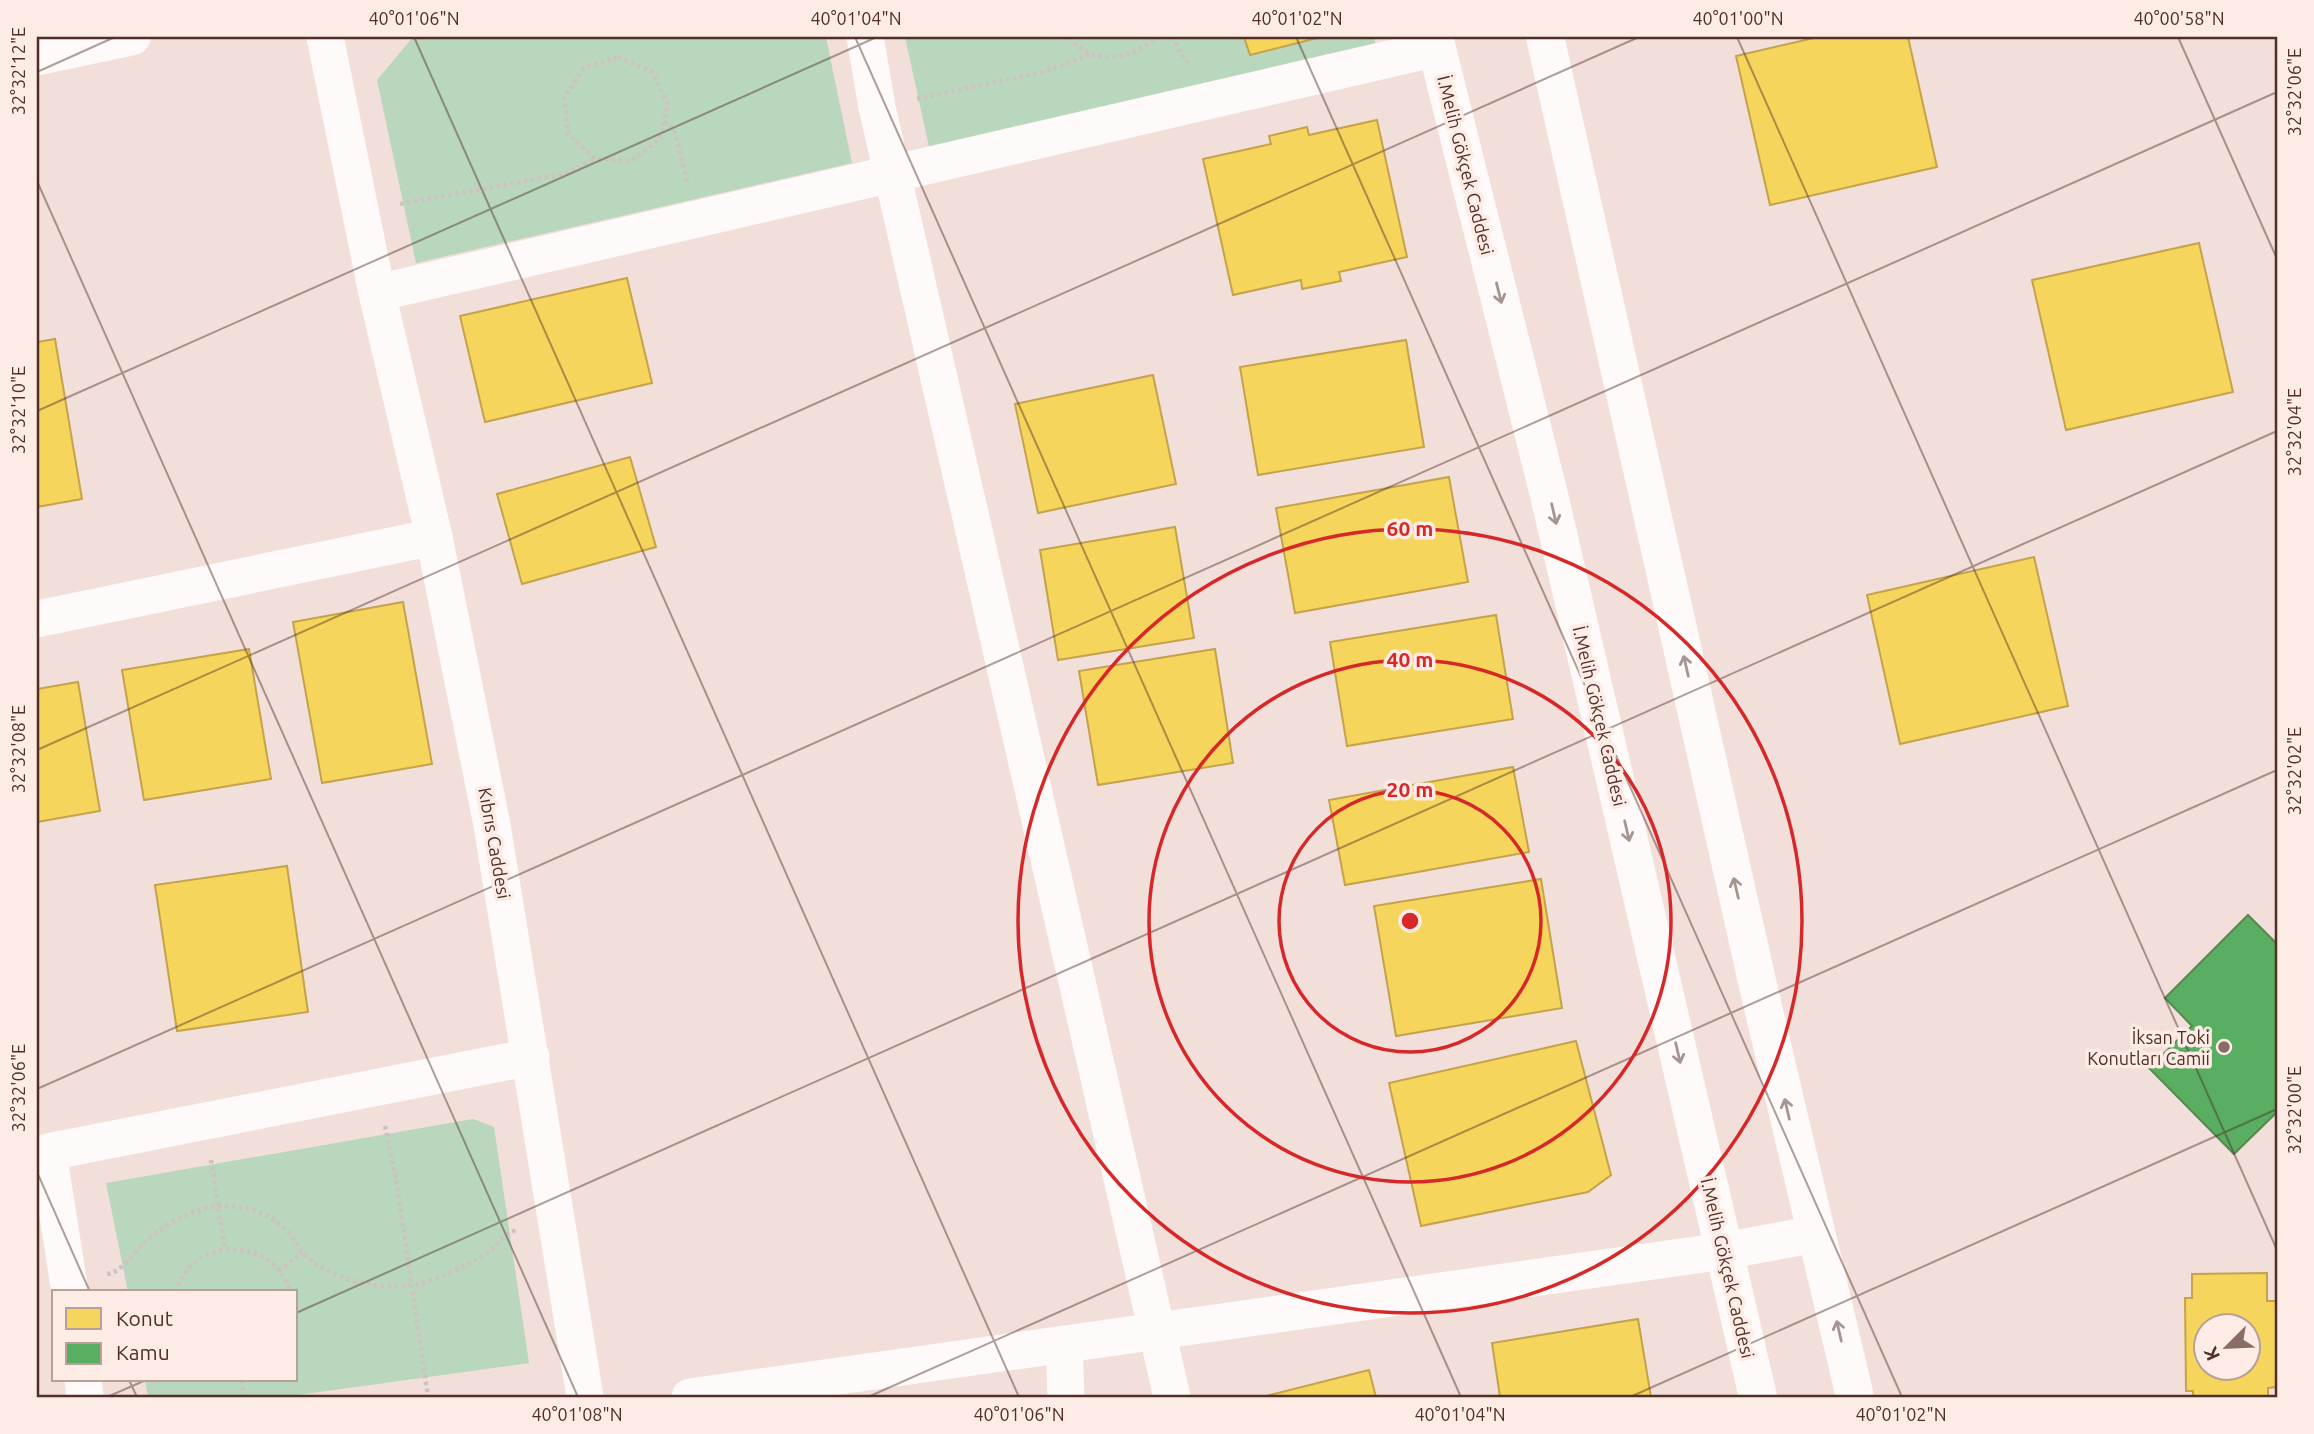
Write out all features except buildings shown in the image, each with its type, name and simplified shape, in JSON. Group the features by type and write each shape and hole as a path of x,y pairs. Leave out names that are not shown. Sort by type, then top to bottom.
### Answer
{"main road":[{"path":"1545,37 1756,977 1855,1397"},
{"name":"İ.Melih Gökçek Caddesi","path":"1436,42 1549,495 1758,1397"}],"street":[{"path":"37,57 132,37"},
{"name":"Kıbrıs Caddesi","path":"325,37 377,293 434,537 492,825 585,1397"},
{"path":"865,37 877,107 1172,1397"},
{"path":"377,293 893,174 1436,42"},
{"path":"37,619 434,537"},
{"path":"69,1286 42,1153 531,1057"},
{"path":"690,1397 1724,1251 1816,1234"},
{"path":"1064,1344 1066,1397"}],"path":[{"path":"1070,37 1098,57 1128,56 1154,37"},
{"path":"877,107 1047,71 1093,54"},
{"path":"361,212 568,173 595,159 631,161 660,139 668,104 652,72 618,57 584,68 564,98 568,134 595,159"},
{"path":"664,122 674,128 694,220"},
{"path":"377,1088 397,1185 428,1397"},
{"path":"206,1121 225,1249"},
{"path":"69,1286 115,1273 144,1243 170,1222 218,1206 253,1208 290,1234 302,1252 325,1269 346,1279 381,1285 412,1285 430,1281 491,1251 503,1235 556,1216"},
{"path":"176,1290 188,1268 212,1252 241,1248 268,1259 287,1280 290,1290"},
{"path":"279,1271 302,1252"}],"green space":[{"path":"413,37 826,37 852,163 416,263 377,80"},
{"path":"905,37 1374,37 1376,46 929,147"},
{"path":"473,1119 494,1127 529,1363 283,1397 148,1397 145,1382 298,1382 298,1290 128,1290 106,1183"}],"place":[{"name":"İksan Toki Konutları Camii","path":"2224,1047"}]}
